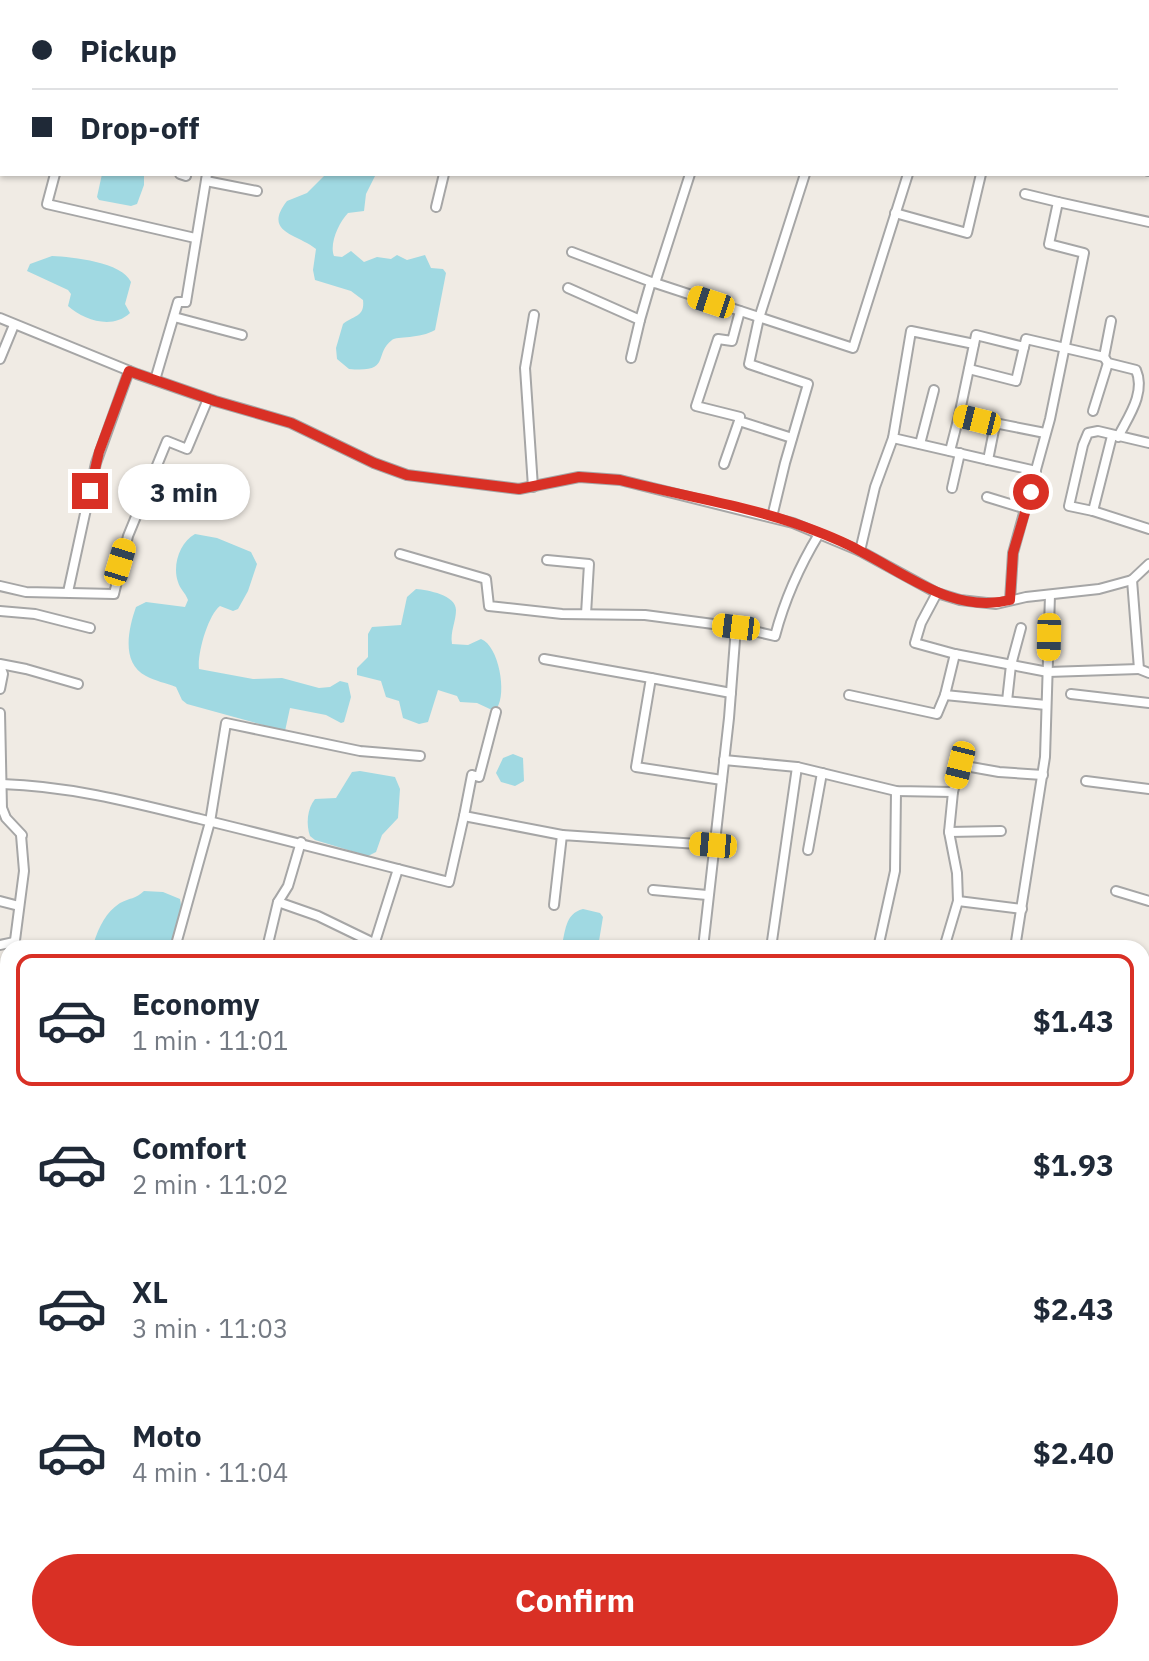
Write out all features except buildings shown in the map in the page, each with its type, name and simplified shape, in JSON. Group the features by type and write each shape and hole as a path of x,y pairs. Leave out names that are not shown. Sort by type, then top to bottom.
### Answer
{"street":[{"path":"54,176 47,204 195,238"},
{"path":"436,207 444,176"},
{"path":"631,358 640,320 689,176"},
{"path":"772,517 808,384 749,364 759,318 804,176"},
{"path":"572,252 653,283 853,348 907,176"},
{"path":"895,213 967,233 981,176"},
{"path":"155,380 178,302 186,302 206,177 257,191"},
{"path":"1025,194 1149,222"},
{"path":"1010,600 1013,553 1045,433 1084,253 1049,244 1058,202"},
{"path":"568,288 640,320"},
{"path":"724,464 740,417 696,406 718,339 732,341 740,311"},
{"path":"533,487 525,368 534,315"},
{"path":"174,317 242,335"},
{"path":"0,318 129,371 208,399 291,423 374,463 407,475 504,488 533,487 579,477 620,480 772,517 860,551 937,593 980,604 1099,589 1132,580 1149,564"},
{"path":"1093,411 1106,360 1111,321"},
{"path":"0,359 14,325"},
{"path":"860,551 875,487 893,438 911,331 974,344"},
{"path":"952,488 959,416 976,335 1024,347"},
{"path":"969,369 1016,381 1026,339 1065,347 1136,370 1140,379 1135,401 1115,436 1093,511"},
{"path":"68,592 94,470 129,371"},
{"path":"920,444 934,390"},
{"path":"0,586 26,592 114,594 128,536 167,441 187,449 208,399"},
{"path":"959,416 1045,433"},
{"path":"739,421 792,438"},
{"path":"988,460 995,425"},
{"path":"1149,443 1098,431 1088,433 1069,506 1149,529"},
{"path":"893,438 1036,471"},
{"path":"987,497 1026,509"},
{"path":"400,554 486,579 489,606 645,615 736,627 775,636 795,575 819,534"},
{"path":"547,560 589,564 586,614"},
{"path":"1132,580 1139,669"},
{"path":"937,593 921,623 915,643 1048,672 1139,669 1149,673"},
{"path":"1016,940 1043,775 1050,595"},
{"path":"0,611 35,614 90,628"},
{"path":"704,940 736,627"},
{"path":"1007,701 1011,665 1021,628"},
{"path":"849,695 937,714 955,654"},
{"path":"544,659 731,693"},
{"path":"0,689 3,674 0,665 78,684"},
{"path":"651,678 636,767 722,780"},
{"path":"1071,694 1149,703"},
{"path":"945,695 1046,705"},
{"path":"2,784 71,790 301,842 449,882 472,775 479,777 496,712"},
{"path":"0,713 3,818 22,835 24,871 15,940"},
{"path":"177,940 210,822 226,723 360,751 420,756"},
{"path":"724,760 797,767 896,791 953,792"},
{"path":"946,940 958,901 957,873 949,832 953,792 960,765 1043,775"},
{"path":"772,940 797,767"},
{"path":"808,850 822,773"},
{"path":"1086,781 1149,789"},
{"path":"880,940 895,871 896,791"},
{"path":"464,816 562,835 713,845"},
{"path":"949,832 1001,831"},
{"path":"554,905 562,835"},
{"path":"269,940 278,902 288,886 301,842"},
{"path":"376,940 398,869"},
{"path":"653,890 707,895"},
{"path":"1116,891 1149,901"},
{"path":"0,901 19,906"},
{"path":"958,901 1022,909"},
{"path":"278,902 371,940"}],"water":[{"path":"102,176 144,176 137,204 131,206 97,197"},
{"path":"324,176 375,176 366,194 364,211 348,213 338,227 333,245 334,256 342,257 351,251 364,262 377,257 391,259 397,255 407,260 425,255 431,268 443,269 446,273 435,330 392,340 386,345 380,361 371,368 349,369 337,359 336,348 343,324 360,313 363,300 351,291 315,280 316,249 280,226 280,212 287,201 307,193"},
{"path":"52,256 108,265 126,275 131,282 125,304 130,313 115,321 98,321 68,306 71,294 68,290 27,271 30,264"},
{"path":"195,534 217,538 251,552 257,564 238,609 233,611 220,606 211,618 202,645 199,669 253,679 282,678 319,688 330,687 340,681 348,683 351,697 344,722 290,708 285,731 187,704 176,687 149,678 138,670 130,655 129,645 136,607 146,602 185,607 188,600 176,575 177,561 185,542"},
{"path":"416,589 440,594 455,605 452,644 468,645 481,639 487,643 500,670 501,692 497,708 492,710 477,703 460,702 457,696 438,690 428,722 419,724 403,718 399,701 386,697 381,681 357,675 357,668 368,657 368,634 372,627 401,625 407,597"},
{"path":"513,754 523,758 524,781 515,786 501,782 496,773 503,758"},
{"path":"352,772 395,777 400,789 398,818 382,835 376,852 368,856 315,840 310,836 308,827 309,812 315,799 336,798"},
{"path":"144,891 163,892 180,899 179,925 171,940 95,940 107,915 120,903"},
{"path":"583,909 600,913 603,917 599,940 563,940 569,919"}],"route":[{"path":"90,491 99,452 129,371 291,423 374,463 407,475 519,489 579,477 620,480 793,523 851,546 937,593 980,604 1010,600 1013,553 1031,492"}]}
